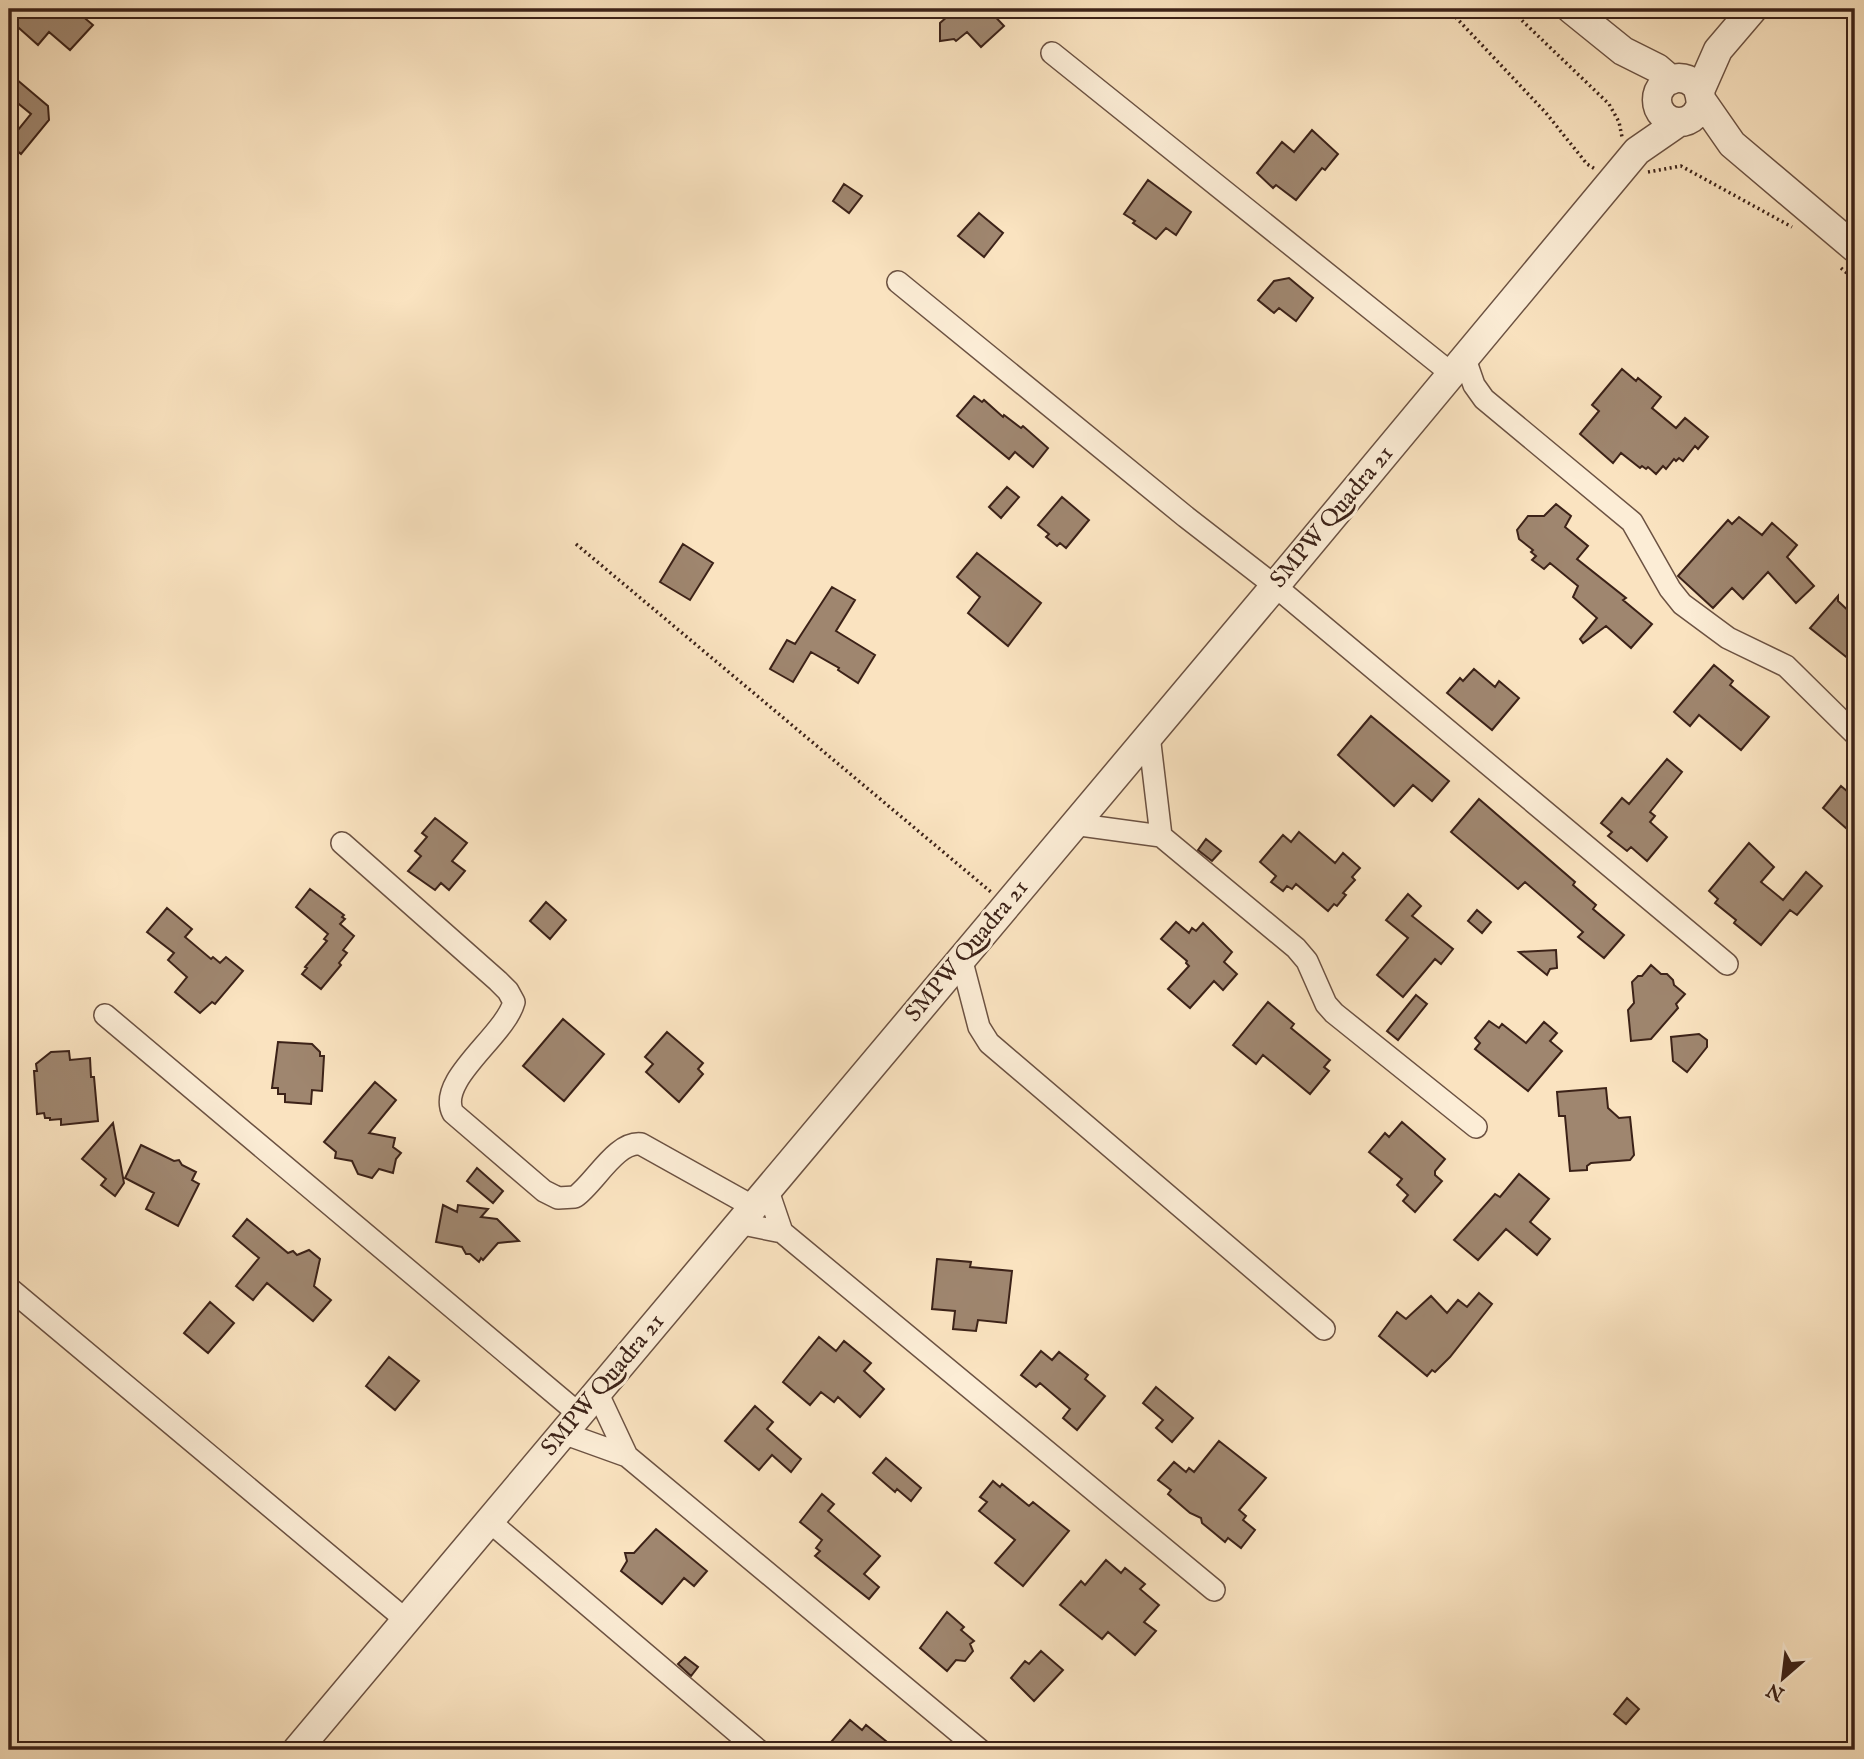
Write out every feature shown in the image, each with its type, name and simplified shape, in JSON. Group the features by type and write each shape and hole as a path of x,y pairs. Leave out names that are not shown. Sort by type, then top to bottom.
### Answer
{"street":[{"path":"1571,9 1623,51 1657,68 1678,99 1855,248"},
{"path":"1678,99 1694,63 1718,50 1754,9"},
{"path":"1052,53 1458,366 1493,408 1632,522 1670,589 1682,604 1728,638 1786,666 1855,734"},
{"name":"SMPW Quadra 21","path":"297,1750 1613,180 1637,151 1646,124 1678,99"},
{"path":"898,282 1275,586 1727,964"},
{"path":"1149,734 1161,836"},
{"path":"1073,824 1161,836 1296,948 1307,961 1326,1004 1334,1013 1476,1127"},
{"path":"342,843 498,981 514,1002 506,1021 458,1078 449,1100 453,1113 544,1191 558,1198 575,1197 620,1150 635,1143 752,1206 1213,1590"},
{"path":"961,958 979,1027 989,1043 1324,1329"},
{"path":"105,1015 571,1424 627,1456 980,1750"},
{"path":"752,1206 782,1232"},
{"path":"9,1288 406,1620"},
{"path":"597,1392 627,1456"},
{"path":"489,1521 753,1749"}],"path":[{"path":"1448,9 1546,113 1587,164 1613,180"},
{"path":"576,544 1006,905"}],"building":[{"path":"22,9 74,9 93,25 70,50 49,32 38,45 11,21"},
{"path":"956,9 988,9 1004,26 981,47 967,32 956,41 940,41 940,23"},
{"path":"9,73 48,106 49,120 21,154 9,141 31,114 9,96"},
{"path":"1312,130 1338,154 1325,170 1322,168 1296,200 1276,185 1273,188 1257,173 1282,142 1294,152"},
{"path":"1148,180 1191,212 1176,235 1166,228 1156,239 1124,214"},
{"path":"844,184 862,196 849,213 833,201"},
{"path":"979,213 1003,233 984,257 958,236"},
{"path":"1289,278 1313,298 1296,321 1279,308 1274,313 1258,300 1274,281"},
{"path":"1622,369 1661,397 1652,408 1676,428 1685,418 1708,437 1698,449 1695,446 1683,461 1674,459 1666,469 1663,466 1656,474 1648,467 1640,468 1621,453 1613,463 1580,434 1599,411 1592,405"},
{"path":"974,396 982,402 984,400 1003,417 1004,415 1021,428 1023,426 1048,448 1033,467 1015,452 1009,459 957,416"},
{"path":"1007,487 1019,497 1001,518 989,507"},
{"path":"1062,497 1089,520 1066,548 1060,543 1057,546 1046,537 1049,534 1038,525"},
{"path":"1556,504 1571,516 1565,527 1588,546 1577,559 1626,598 1623,600 1652,624 1631,648 1606,626 1583,643 1580,639 1597,618 1573,597 1578,586 1550,563 1544,569 1532,560 1536,556 1531,552 1533,550 1519,539 1517,530 1528,516 1544,516"},
{"path":"1739,517 1762,535 1772,523 1797,545 1787,557 1814,586 1796,603 1768,572 1743,599 1732,588 1713,608 1678,576 1728,520 1732,524"},
{"path":"683,544 713,563 690,600 660,582"},
{"path":"977,553 1041,603 1008,646 968,613 980,597 957,577"},
{"path":"832,587 855,600 836,631 875,655 858,683 811,652 793,682 770,669 787,640 795,644"},
{"path":"1838,596 1838,601 1855,617 1855,664 1810,628"},
{"path":"1714,665 1733,681 1730,685 1769,717 1741,750 1699,715 1690,726 1674,712"},
{"path":"1474,669 1495,687 1499,681 1519,698 1492,730 1447,693 1460,678 1463,681"},
{"path":"1371,716 1449,781 1432,801 1413,785 1394,806 1338,755"},
{"path":"1667,759 1682,772 1650,812 1655,816 1650,822 1667,837 1647,861 1631,847 1627,851 1608,836 1612,832 1601,823 1622,798 1629,804"},
{"path":"1841,786 1855,798 1855,836 1823,808"},
{"path":"1479,799 1575,882 1573,885 1596,905 1593,909 1624,935 1604,958 1578,937 1583,932 1525,882 1518,889 1451,832"},
{"path":"435,818 467,843 452,861 465,871 449,890 441,883 435,890 408,871 421,856 415,851 427,837 422,833"},
{"path":"1299,832 1335,863 1343,853 1360,868 1352,877 1355,880 1343,893 1346,895 1337,906 1334,904 1328,911 1296,884 1292,889 1287,886 1283,891 1271,882 1276,876 1260,862 1283,835 1291,842"},
{"path":"1206,839 1221,851 1212,861 1198,850"},
{"path":"1749,843 1774,867 1761,882 1783,900 1806,872 1822,886 1797,915 1790,910 1761,945 1734,923 1736,920 1715,903 1718,899 1709,891"},
{"path":"310,889 344,915 342,917 345,919 340,924 354,936 343,950 347,953 339,963 341,965 321,989 302,974 327,941 324,939 328,934 296,907"},
{"path":"1408,894 1421,906 1412,916 1453,949 1441,964 1435,959 1403,997 1377,975 1408,938 1386,920"},
{"path":"546,902 566,920 550,939 530,921"},
{"path":"167,908 192,929 185,937 211,959 213,957 220,963 226,957 243,971 215,1004 212,1002 200,1013 175,992 187,977 168,960 174,953 147,932"},
{"path":"1477,910 1491,922 1482,933 1468,921"},
{"path":"1176,922 1189,933 1192,928 1196,931 1203,923 1232,952 1224,962 1237,974 1223,990 1214,981 1190,1008 1168,989 1189,966 1187,961 1161,939"},
{"path":"1556,950 1557,968 1550,969 1547,975 1519,952"},
{"path":"1651,965 1661,974 1667,974 1674,985 1685,994 1676,1004 1678,1008 1651,1039 1631,1041 1628,1010 1634,1003 1632,982 1642,976"},
{"path":"1416,995 1427,1004 1398,1040 1387,1031"},
{"path":"1268,1002 1294,1024 1291,1028 1330,1060 1324,1067 1329,1071 1310,1094 1263,1055 1256,1064 1233,1045"},
{"path":"563,1019 604,1054 564,1101 523,1066"},
{"path":"1489,1021 1499,1028 1502,1024 1526,1043 1544,1022 1557,1033 1550,1041 1562,1051 1528,1091 1475,1049 1480,1043 1475,1038"},
{"path":"667,1032 703,1063 698,1069 703,1074 679,1102 646,1072 653,1064 645,1057"},
{"path":"1699,1034 1707,1040 1707,1047 1687,1072 1673,1061 1671,1037"},
{"path":"278,1042 312,1044 320,1052 320,1056 324,1056 322,1091 312,1090 311,1104 285,1102 285,1094 278,1094 278,1088 272,1088"},
{"path":"69,1051 70,1060 90,1058 98,1121 61,1125 61,1119 50,1120 45,1118 44,1113 37,1114 34,1071 37,1071 36,1064 51,1052"},
{"path":"375,1082 396,1100 369,1133 395,1138 393,1147 401,1153 396,1159 393,1173 379,1169 372,1178 358,1174 352,1161 335,1158 336,1152 324,1142"},
{"path":"1606,1088 1608,1108 1619,1118 1630,1117 1634,1155 1630,1160 1591,1163 1587,1170 1570,1171 1565,1116 1559,1116 1557,1092"},
{"path":"1402,1122 1445,1159 1435,1171 1435,1175 1442,1181 1415,1212 1403,1201 1408,1195 1397,1185 1402,1179 1369,1152 1385,1133 1389,1137"},
{"path":"113,1123 124,1183 115,1196 101,1185 106,1179 82,1159"},
{"path":"141,1145 174,1161 179,1160 182,1165 196,1172 192,1180 199,1184 178,1226 146,1209 154,1193 125,1178"},
{"path":"477,1168 503,1191 493,1203 467,1181"},
{"path":"1519,1174 1549,1199 1530,1222 1550,1239 1537,1255 1506,1229 1478,1260 1454,1240 1495,1194 1500,1197"},
{"path":"443,1205 457,1212 458,1205 488,1209 481,1217 497,1219 519,1241 498,1243 479,1262 466,1254 462,1247 436,1242"},
{"path":"247,1219 288,1253 293,1251 297,1255 309,1250 320,1259 314,1286 331,1300 313,1321 267,1283 253,1300 236,1286 259,1258 233,1236"},
{"path":"937,1259 971,1262 970,1267 1012,1271 1006,1323 978,1320 976,1331 953,1329 955,1311 932,1309"},
{"path":"1479,1293 1492,1304 1450,1357 1427,1376 1379,1336 1397,1312 1406,1319 1431,1296 1447,1313 1458,1300 1467,1307"},
{"path":"210,1302 234,1323 208,1353 184,1333"},
{"path":"819,1337 836,1351 844,1341 871,1363 864,1371 884,1389 860,1417 838,1397 834,1402 821,1392 810,1405 783,1382"},
{"path":"1041,1351 1052,1360 1059,1352 1088,1375 1085,1379 1105,1396 1077,1430 1063,1418 1070,1409 1040,1383 1036,1387 1021,1375"},
{"path":"389,1357 419,1381 395,1410 366,1386"},
{"path":"1156,1387 1193,1418 1172,1442 1156,1428 1163,1420 1143,1403"},
{"path":"755,1406 773,1422 767,1429 801,1459 791,1472 772,1455 759,1470 725,1441"},
{"path":"1219,1441 1266,1478 1239,1510 1246,1516 1243,1520 1255,1530 1241,1548 1228,1538 1225,1542 1202,1523 1201,1518 1190,1513 1168,1494 1171,1490 1158,1480 1174,1462 1186,1472 1189,1468 1194,1472"},
{"path":"886,1458 921,1488 911,1501 897,1489 895,1492 873,1473"},
{"path":"993,1481 1000,1487 1002,1484 1029,1506 1033,1502 1069,1531 1023,1586 995,1563 1015,1540 979,1511 987,1502 980,1497"},
{"path":"822,1494 834,1504 828,1511 880,1556 864,1574 879,1587 869,1599 815,1556 820,1551 816,1548 822,1540 800,1522"},
{"path":"656,1529 707,1571 694,1586 684,1578 662,1604 621,1571 627,1561 625,1553 634,1553"},
{"path":"1106,1560 1121,1573 1125,1568 1145,1584 1140,1589 1159,1605 1144,1622 1156,1631 1135,1655 1108,1632 1102,1639 1060,1605 1081,1581 1085,1585"},
{"path":"947,1612 964,1627 961,1630 974,1641 970,1644 973,1651 965,1661 956,1660 947,1671 920,1648"},
{"path":"1041,1651 1063,1670 1034,1701 1011,1678 1025,1661 1029,1664"},
{"path":"685,1657 698,1667 691,1676 678,1664"},
{"path":"1627,1698 1639,1709 1626,1724 1614,1714"},
{"path":"850,1720 862,1730 866,1725 897,1750 841,1750 831,1742"}]}
